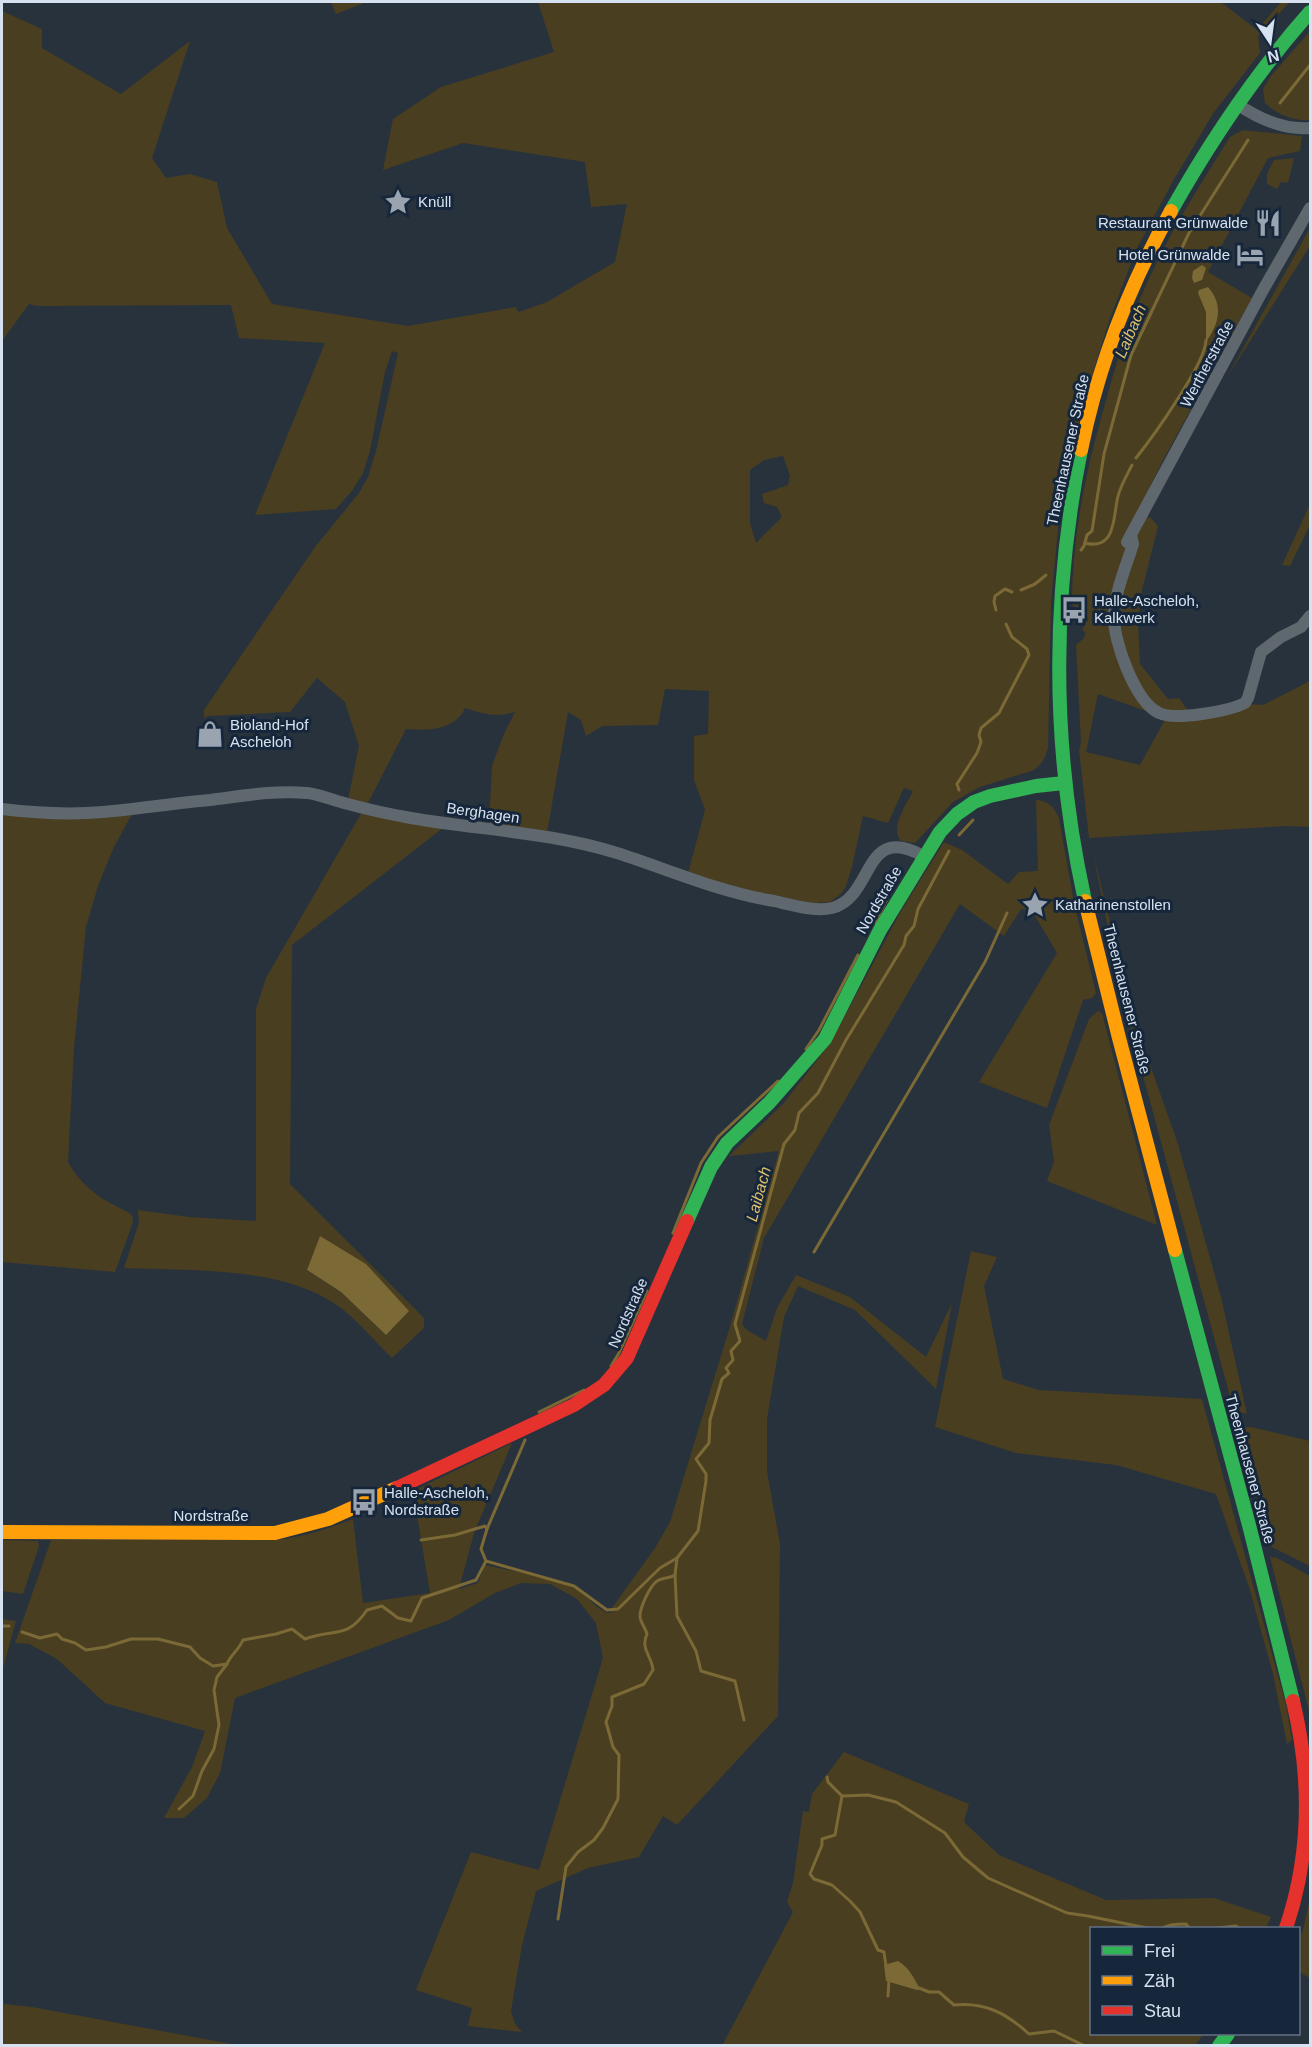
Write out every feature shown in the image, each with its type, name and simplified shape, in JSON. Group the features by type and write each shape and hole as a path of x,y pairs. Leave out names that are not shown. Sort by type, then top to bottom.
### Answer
{"main road":[{"name":"Theenhausener Straße","path":"1287,1927 1296,1899 1304,1854 1307,1753 1109,1002 1078,868 1064,783 1058,699 1058,634 1067,529 1074,484 1092,402 1118,320 1140,269 1203,156 1237,104 1311,12"},
{"name":"Nordstraße","path":"2,1532 275,1533 298,1529 323,1522 368,1502 574,1406 600,1390 614,1377 627,1358 711,1167 727,1143 769,1104 825,1039 880,930 923,856 945,826 974,802 990,796 1036,786 1064,783"}],"street":[{"path":"1237,104 1248,112 1278,125 1311,128"},
{"name":"Wertherstraße","path":"1124,548 1263,290 1311,208"},
{"name":"Wertherstraße","path":"1131,535 1133,544 1115,605 1115,631 1133,682 1151,708 1160,714 1169,716 1216,712 1245,704 1261,652 1281,637 1301,627 1311,616"},
{"name":"Berghagen","path":"2,809 33,813 103,812 269,793 311,794 411,818 546,836 615,852 743,896 830,909 847,901 855,892 870,863 889,848 902,848 923,856"}],"shaded area":[{"path":"331,2 367,2 336,14"},
{"path":"538,2 1221,2 1257,30 1281,2 1290,2 1258,36 1260,53 1214,112 1173,181 1136,250 1109,321 1083,405 1058,529 1051,602 1048,748 1045,758 1034,770 980,787 953,802 915,843 901,841 898,836 900,816 913,791 904,788 888,823 863,816 846,886 842,893 830,902 812,903 746,891 688,873 705,810 694,780 694,736 708,734 709,691 665,689 658,725 602,726 586,736 581,720 568,712 547,833 489,824 492,766 515,712 502,715 465,708 455,721 440,728 406,729 367,805 348,800 359,746 345,702 317,678 290,712 204,718 204,710 315,547 359,493 368,477 398,353 392,351 385,372 370,451 363,473 352,491 336,509 255,515 325,343 239,338 231,305 37,306 29,304 2,341 2,11 42,29 42,48 121,94 190,41 152,158 166,178 190,174 217,182 227,228 272,304 408,326 515,307 519,312 547,302 615,262 627,204 591,207 585,162 463,143 383,170 393,119 441,87 554,52","holes":["783,456 790,476 788,485 762,494 764,503 777,507 782,517 756,543 750,523 750,470 764,460"]},
{"path":"1310,31 1310,120 1292,118 1275,111 1265,103 1263,89 1271,76"},
{"path":"1243,130 1302,136 1300,151 1268,158 1208,272 1252,298 1162,462 1138,511 1152,519 1158,526 1142,590 1138,623 1140,664 1168,699 1179,698 1189,712 1250,704 1263,705 1310,681 1310,827 1285,826 1089,838 1079,750 1081,743 1076,645 1086,633 1082,630 1088,619 1083,611 1072,605 1074,554 1086,478 1114,373 1140,298 1175,227 1230,137","holes":["1098,694 1166,718 1140,765 1086,752"]},
{"path":"1294,158 1288,183 1281,182 1277,189 1267,184 1267,174 1274,160"},
{"path":"1310,228 1310,246 1226,379"},
{"path":"1202,265 1206,268 1202,280 1194,283 1193,271"},
{"path":"1208,287 1216,301 1218,314 1214,328 1206,342 1206,312 1198,293 1199,290"},
{"path":"1310,504 1310,525 1290,566 1282,565"},
{"path":"1036,800 1050,805 1059,818 1074,903 1096,993 1092,998 1083,1000 1047,1108 979,1082 1057,953 1032,911 1021,909 1004,936 960,904 764,1238 742,1324 747,1330 766,1341 777,1308 796,1275 850,1297 926,1357 952,1303 936,1389 855,1310 798,1286 784,1317 767,1419 767,1471 780,1544 778,1716 677,1825 663,1816 639,1857 588,1868 536,1891 522,1945 511,2011 515,2024 522,2032 468,2026 472,2008 416,1990 471,1852 539,1870 603,1658 596,1623 577,1599 550,1584 521,1583 495,1593 449,1620 235,1698 220,1773 207,1798 184,1818 164,1818 192,1767 205,1731 105,1703 57,1659 29,1644 15,1643 51,1540 276,1540 315,1532 353,1519 363,1603 430,1593 413,1491 512,1443 474,1533 459,1589 478,1583 485,1565 563,1583 578,1590 601,1610 611,1613 612,1608 655,1548 670,1522 731,1323 779,1151 729,1156 784,1103 831,1042 901,911 944,842 962,850 1008,884 1019,872 1038,871"},
{"path":"133,812 113,849 98,886 86,927 74,1048 68,1162 86,1186 132,1215 133,1222 115,1272 2,1262 2,813"},
{"path":"362,812 443,828 292,945 290,1184 424,1318 424,1328 392,1358 342,1309 313,1292 288,1283 233,1273 124,1268 139,1223 138,1210 189,1217 256,1221 256,1009 266,978","holes":["320,1236 386,1335 341,1292 308,1271"]},
{"path":"1093,853 1117,950 1148,1059 1178,1144 1221,1297 1247,1414 1234,1411 1122,998"},
{"path":"1098,1011 1102,1013 1157,1225 1047,1181 1054,1162 1049,1125 1089,1019"},
{"path":"320,1236 366,1264 409,1311 386,1335 341,1292 307,1270"},
{"path":"971,1251 997,1257 984,1286 1003,1379 1039,1390 1202,1399 1286,1705 1292,1740 1287,1744 1273,1674 1249,1587 1216,1494 1116,1465 1016,1453 935,1427"},
{"path":"1251,1427 1310,1441 1310,1566 1268,1545 1237,1428"},
{"path":"2,1540 38,1541 39,1546 23,1594 2,1591"},
{"path":"1270,1557 1277,1558 1310,1576 1310,1715"},
{"path":"2,1619 16,1621 2,1672"},
{"path":"844,1752 969,1804 964,1822 999,1855 1106,1900 1214,1898 1271,1917 1266,1927 1090,1927 1090,2035 1203,2035 1195,2045 722,2046 793,1912 787,1902 793,1883 803,1811 809,1812 812,1794"},
{"path":"1310,1899 1310,1978 1300,1973 1300,1937"},
{"path":"898,1961 908,1970 920,1989 886,1981 884,1965"},
{"path":"2,1989 4,2004 32,2007 237,2045 2,2045"}],"waterway":[{"name":"Laibach","path":"1280,103 1310,65"},
{"name":"Laibach","path":"1081,550 1087,535 1092,531 1104,454 1131,355 1189,233 1248,140"},
{"path":"1136,458 1188,382 1204,351 1206,340"},
{"path":"1085,543 1103,542 1108,537 1112,530 1119,492 1132,465"},
{"name":"Laibach","path":"1021,590 1035,584 1046,575"},
{"name":"Laibach","path":"996,610 995,596 1005,589 1012,592"},
{"name":"Laibach","path":"959,790 957,784 977,753 981,742 979,735 981,728 999,713 1029,655 1027,649 1012,637 1006,624"},
{"name":"Laibach","path":"959,835 973,820"},
{"name":"Laibach","path":"22,1632 40,1638 57,1634 62,1639 86,1650 106,1647 131,1639 158,1639 190,1647 200,1658 213,1666 227,1664 243,1640 292,1629 305,1639 339,1632 353,1626 367,1610 382,1606 398,1618 411,1621 422,1598 476,1580 486,1561 574,1586 607,1610 618,1609 660,1568 677,1558 698,1531 706,1474 696,1459 709,1443 710,1420 722,1379 729,1373 726,1368 733,1360 731,1351 740,1341 735,1324 784,1144 795,1130 799,1113 818,1093 846,1040 904,945 906,936 914,926 918,909 949,851"},
{"path":"875,923 901,871"},
{"path":"814,1252 985,962 1007,913"},
{"path":"806,1049 819,1030 858,955"},
{"path":"673,1233 701,1163 718,1137 778,1081"},
{"path":"611,1366 647,1291"},
{"path":"539,1412 584,1390"},
{"path":"487,1529 525,1440"},
{"name":"Laibach","path":"421,1540 455,1535 485,1526 487,1529 481,1549 486,1561"},
{"name":"Laibach","path":"558,1919 566,1867 578,1852 594,1840 618,1799 619,1755 613,1747 606,1722 612,1706 612,1697 644,1684 653,1670 645,1644 647,1634 640,1612 651,1587 659,1580 675,1575 677,1558"},
{"name":"Laibach","path":"675,1575 677,1616 696,1651 701,1671 735,1681 744,1720"},
{"name":"Laibach","path":"2,1626 9,1626"},
{"name":"Laibach","path":"179,1809 193,1796 202,1771 214,1749 219,1725 214,1690 217,1677 227,1664"},
{"name":"Laibach","path":"827,1777 828,1782 842,1796 835,1835 822,1839 822,1845 810,1874 814,1879 832,1885 860,1912 878,1950 884,1952 886,1966"},
{"path":"842,1796 868,1795 896,1802 945,1833 963,1857 988,1878 1067,1913 1142,1927"},
{"path":"1166,1927 1186,1924 1188,1927"},
{"path":"1227,1927 1238,1927"},
{"name":"Laibach","path":"888,1996 889,1980"},
{"name":"Laibach","path":"919,1988 929,1992 939,1992 954,2005 985,2007 1012,2020 1029,2034 1054,2031 1085,2046"}],"traffic: fast":[{"path":"1171,211 1235,108 1310,12"},
{"path":"1081,450 1064,563 1059,676 1066,789 1085,901"},
{"path":"687,1221 711,1167 727,1143 769,1103 825,1039 880,930 940,832 957,814 974,802 990,796 1036,786 1064,783"},
{"path":"1175,1250 1249,1525 1293,1701"},
{"path":"1219,2046 1227,2035"}],"traffic: slow":[{"path":"1081,450 1096,388 1117,327 1142,268 1171,211"},
{"path":"1085,901 1175,1250"},
{"path":"2,1532 275,1533 328,1519 397,1488"}],"traffic: jam":[{"path":"397,1488 574,1405 604,1385 627,1358 687,1221"},
{"path":"1286,1927 1300,1872 1306,1815 1303,1758 1293,1701"}],"place":[{"name":"Knüll","path":"398,202"},
{"name":"Restaurant Grünwalde","path":"1268,223"},
{"name":"Hotel Grünwalde","path":"1250,255"},
{"name":"Halle-Ascheloh, Kalkwerk","path":"1074,610"},
{"name":"Bioland-Hof Ascheloh","path":"210,734"},
{"name":"Katharinenstollen","path":"1035,905"},
{"name":"Halle-Ascheloh, Nordstraße","path":"364,1502"}]}
